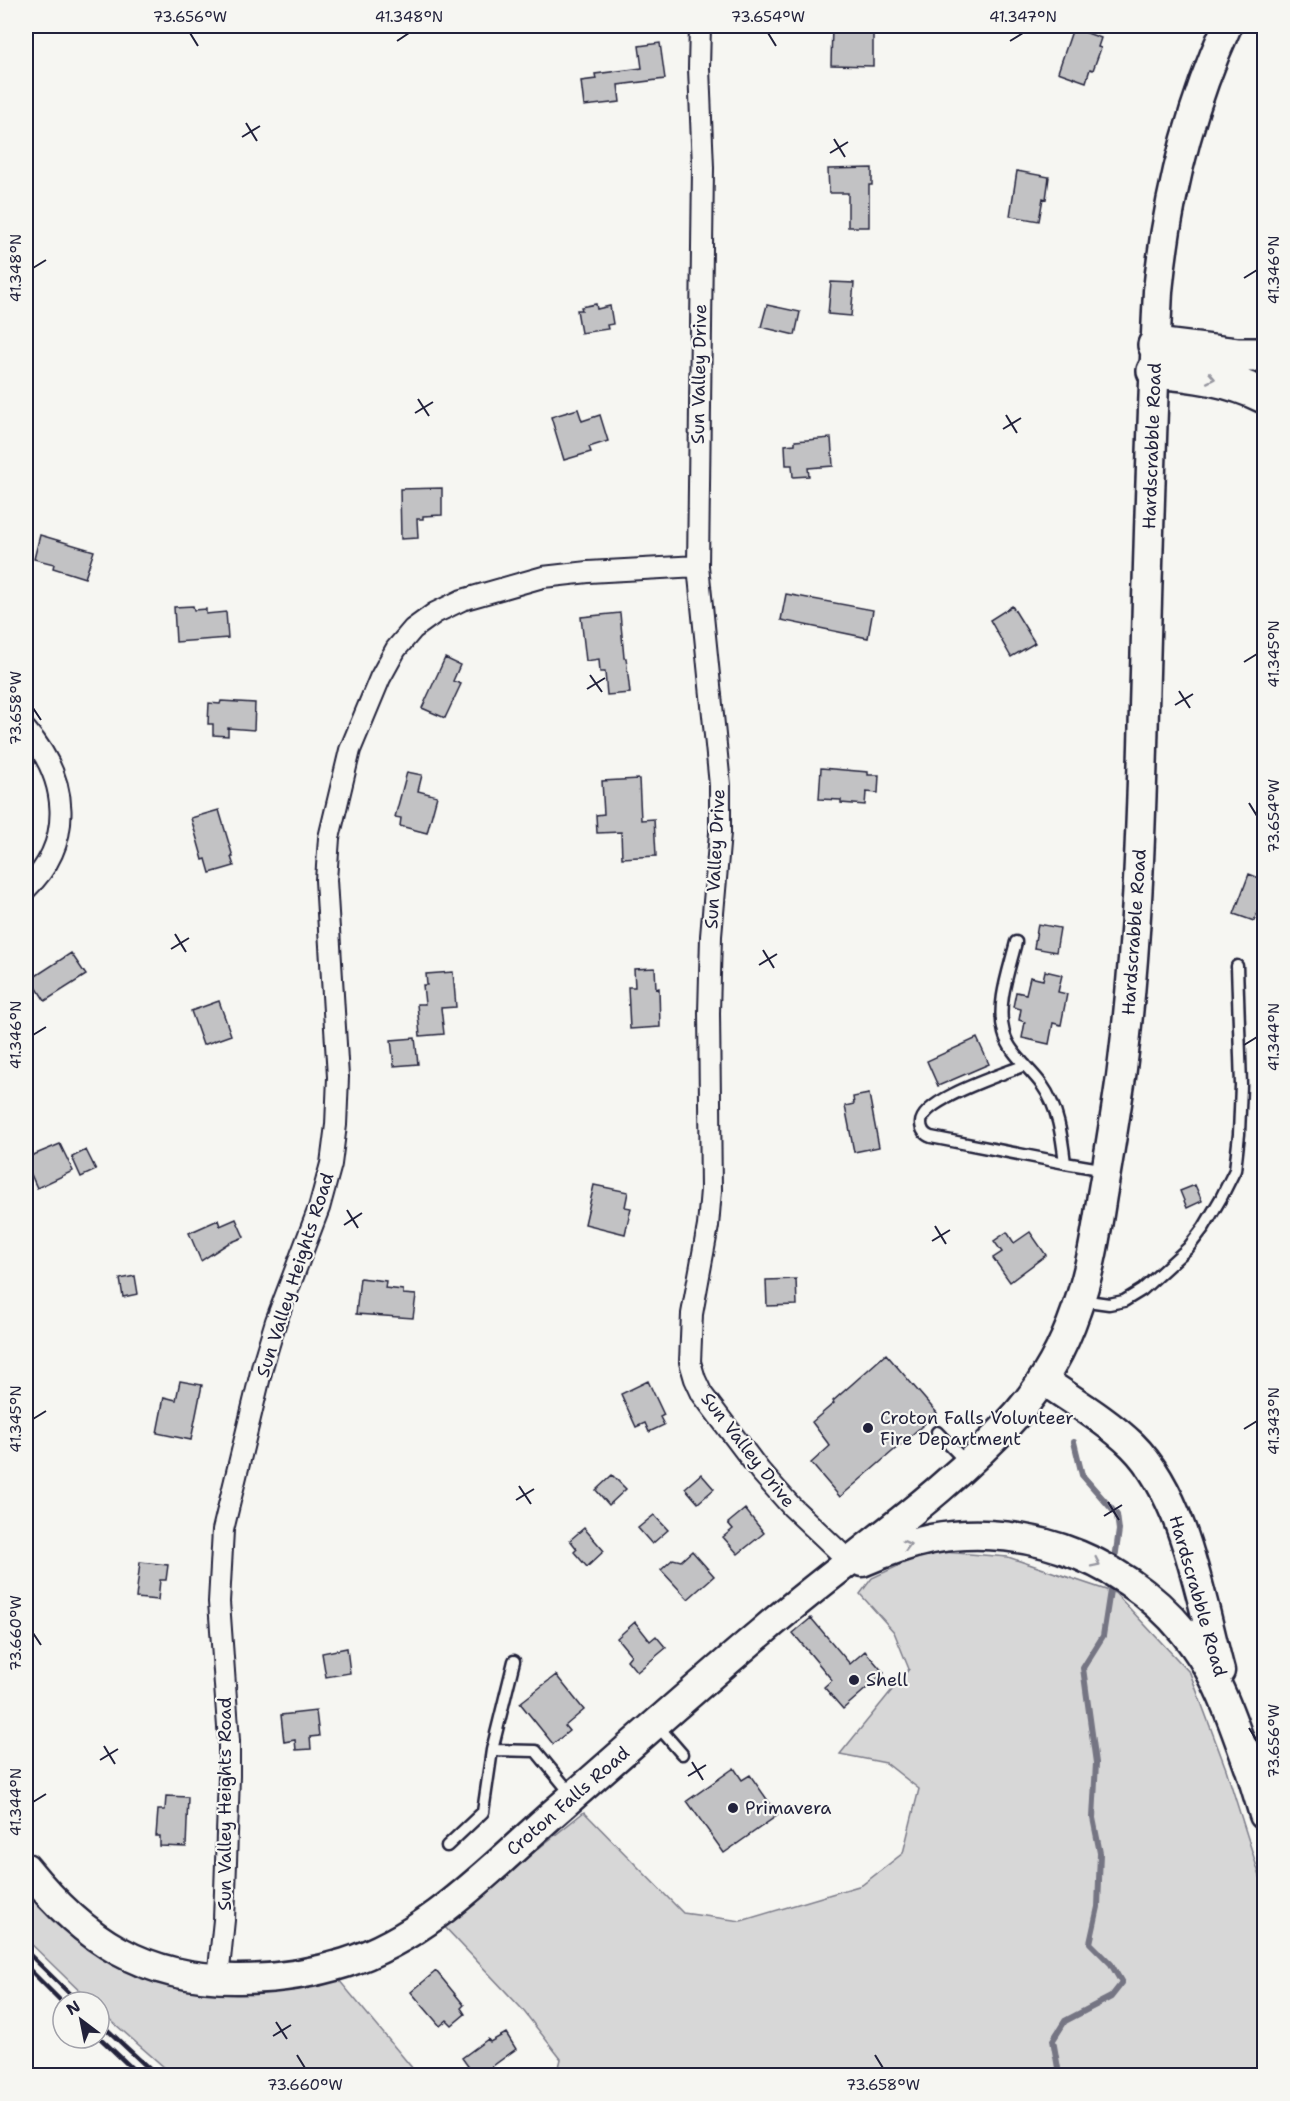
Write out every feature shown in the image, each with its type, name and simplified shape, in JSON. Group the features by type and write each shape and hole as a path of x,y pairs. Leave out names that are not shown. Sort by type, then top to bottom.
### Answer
{"highway":[{"path":"1155,358 1264,355"},
{"path":"1155,358 1210,378 1236,384 1264,396"}],"main road":[{"name":"Hardscrabble Road","path":"1227,26 1193,117 1169,205 1159,280 1139,891 1131,997 1107,1170 1086,1282 1060,1350 1043,1380 1133,1446 1164,1489 1188,1550 1220,1673 1250,1767"},
{"name":"Croton Falls Road","path":"26,1868 57,1903 81,1925 121,1953 158,1969 189,1976 218,1979 284,1976 317,1971 380,1950 408,1934 444,1908 815,1587 967,1463 1020,1410 1043,1380"},
{"path":"815,1587 899,1547 933,1539 968,1535 1029,1540 1085,1558 1135,1586 1157,1603 1178,1624 1209,1668 1250,1767 1264,1815"}],"street":[{"name":"Sun Valley Drive","path":"700,26 699,68 703,168 698,566 719,775 720,833 711,936 709,1013 711,1190 708,1226 689,1338 690,1362 702,1394 760,1471 792,1508 849,1561"},
{"name":"Sun Valley Heights Road","path":"218,1979 224,1920 229,1776 229,1741 219,1602 224,1530 263,1364 276,1320 319,1208 331,1164 336,1125 338,1077 326,880 329,838 350,750 380,678 396,649 413,629 435,613 462,600 543,578 588,572 698,566"},
{"path":"26,730 50,764 57,785 61,809 58,833 51,857 40,876 26,890"}],"lane":[{"path":"1016,942 1001,1013 1004,1035 1049,1097 1056,1116 1065,1163"},
{"path":"1080,1300 1109,1304 1124,1301 1142,1290 1188,1248 1204,1227 1235,1170 1241,1084 1237,966"},
{"path":"1025,1065 942,1099 921,1119 921,1127 926,1135 1107,1170"},
{"path":"937,1432 967,1463"},
{"path":"447,1846 483,1812 492,1750 514,1661"},
{"path":"656,1724 682,1754"},
{"path":"492,1750 536,1751 573,1796"}],"shaded area":[{"path":"930,1551 1008,1557 1115,1593 1190,1673 1226,1769 1264,1889 1264,2075 557,2075 561,2059 522,2009 443,1925 584,1812 683,1913 741,1921 862,1885 903,1853 919,1789 886,1763 840,1754 909,1669 894,1632 860,1594 872,1578"},
{"path":"26,1892 57,1925 136,1977 191,1991 298,1987 339,1980 418,2075 173,2075 111,2021 111,1990 79,1990 26,1939"}],"building":[{"path":"832,26 873,26 873,66 831,65"},
{"path":"1073,28 1101,38 1098,47 1101,48 1086,82 1058,72"},
{"path":"660,43 665,79 618,85 620,102 584,106 581,81 596,79 595,74 642,68 639,46"},
{"path":"872,168 872,185 869,185 869,227 848,227 848,193 829,193 828,169"},
{"path":"1017,171 1049,177 1046,199 1043,198 1039,221 1010,216"},
{"path":"831,282 854,283 851,316 828,314"},
{"path":"596,304 597,309 610,306 613,324 607,325 608,329 581,333 577,310"},
{"path":"767,305 800,312 795,335 761,327"},
{"path":"578,409 582,421 600,415 608,441 589,447 591,452 564,460 551,417"},
{"path":"831,438 833,466 808,468 809,476 793,477 792,465 786,465 785,445 795,444 795,441"},
{"path":"442,488 442,515 423,516 423,519 417,519 418,538 401,539 400,489"},
{"path":"40,535 94,551 85,578 53,568 54,564 34,559"},
{"path":"786,594 873,610 868,638 781,620"},
{"path":"193,606 194,610 206,609 206,614 226,612 228,638 176,642 174,607"},
{"path":"1012,606 1035,643 1011,657 990,620"},
{"path":"620,613 630,693 607,695 605,672 600,672 599,659 586,661 581,617"},
{"path":"445,658 460,665 453,681 461,684 445,718 422,708"},
{"path":"221,701 255,703 254,730 228,728 228,736 213,735 213,724 208,724 209,703 220,704"},
{"path":"821,768 879,775 878,793 866,792 865,805 841,803 841,800 819,799"},
{"path":"407,772 422,775 418,791 437,796 427,833 400,826 401,818 395,817"},
{"path":"639,779 641,820 654,819 656,856 622,858 621,832 597,833 596,815 604,814 602,781"},
{"path":"219,810 234,866 210,873 206,859 203,860 191,818"},
{"path":"1249,874 1264,880 1264,893 1254,921 1234,914"},
{"path":"1038,924 1060,928 1056,952 1034,948"},
{"path":"71,953 86,975 45,1001 31,979"},
{"path":"655,968 656,989 659,988 660,1027 630,1029 628,987 635,987 634,969"},
{"path":"1045,971 1062,975 1058,992 1067,994 1061,1025 1053,1023 1049,1044 1022,1038 1025,1022 1019,1020 1021,1009 1013,1007 1016,992 1026,994 1030,977 1043,980"},
{"path":"453,972 456,1007 441,1008 444,1034 420,1036 417,1004 425,1004 423,985 427,985 426,974"},
{"path":"219,1001 231,1035 203,1045 191,1011"},
{"path":"415,1038 418,1064 394,1066 391,1040"},
{"path":"977,1038 989,1064 938,1086 927,1061"},
{"path":"869,1094 879,1147 854,1152 845,1106 854,1104 853,1097"},
{"path":"60,1144 73,1171 37,1188 26,1158"},
{"path":"86,1150 96,1170 81,1177 72,1157"},
{"path":"594,1185 628,1192 625,1207 631,1208 625,1234 585,1224"},
{"path":"1195,1185 1202,1201 1187,1208 1180,1191"},
{"path":"236,1219 244,1237 227,1244 201,1261 189,1233 218,1220 220,1226"},
{"path":"1007,1232 1014,1243 1030,1232 1046,1255 1010,1282 993,1258 1002,1252 994,1241"},
{"path":"135,1276 138,1294 123,1297 120,1279"},
{"path":"360,1278 386,1281 385,1288 403,1290 403,1294 416,1295 413,1318 356,1314"},
{"path":"796,1279 797,1305 767,1306 766,1280"},
{"name":"Croton Falls Volunteer Fire Department","path":"886,1354 937,1413 840,1497 811,1463 830,1446 812,1422"},
{"path":"180,1381 202,1385 191,1440 157,1433 164,1397 176,1400"},
{"path":"648,1381 664,1415 660,1417 664,1425 649,1432 645,1423 636,1427 621,1394"},
{"path":"701,1474 714,1489 698,1503 685,1488"},
{"path":"612,1475 626,1489 609,1505 596,1490"},
{"path":"745,1509 764,1533 738,1554 723,1537 733,1529 728,1523"},
{"path":"654,1515 668,1530 652,1544 638,1528"},
{"path":"584,1528 604,1551 587,1567 574,1552 577,1549 570,1540"},
{"path":"692,1551 714,1576 688,1599 661,1570 673,1559 681,1561"},
{"path":"140,1562 168,1565 166,1580 160,1580 158,1600 136,1598"},
{"path":"811,1618 850,1664 865,1651 884,1673 843,1709 824,1687 832,1680 793,1633"},
{"path":"635,1622 650,1641 656,1636 666,1648 637,1672 627,1660 631,1655 617,1638"},
{"path":"347,1648 350,1673 326,1677 322,1653"},
{"path":"556,1675 584,1710 565,1726 569,1731 553,1744 520,1703"},
{"path":"316,1711 319,1736 310,1737 311,1749 296,1750 295,1740 284,1742 281,1715"},
{"name":"Primavera","path":"734,1768 742,1780 750,1775 778,1815 724,1853 687,1801"},
{"path":"166,1796 188,1797 186,1847 160,1846 160,1836 156,1836 158,1810 165,1810"},
{"path":"436,1971 464,2005 461,2008 465,2014 452,2025 447,2020 440,2026 411,1992"},
{"path":"506,2033 516,2049 479,2076 475,2076 462,2058 488,2039 490,2042"}],"waterway":[{"path":"1074,1442 1082,1475 1117,1515 1119,1530 1115,1559"},
{"path":"1057,2076 1058,2068 1053,2040 1065,2021 1111,1997 1122,1983 1111,1964 1090,1943 1098,1907 1100,1853 1093,1818 1096,1763 1083,1668 1103,1636 1111,1584"}],"railway":[{"path":"26,1951 66,1990"},
{"path":"26,1966 51,1991"},
{"path":"111,2033 157,2076"},
{"path":"111,2048 140,2076"}],"place":[{"name":"Croton Falls Volunteer Fire Department","path":"868,1428"},
{"name":"Shell","path":"854,1680"},
{"name":"Primavera","path":"733,1808"}]}
